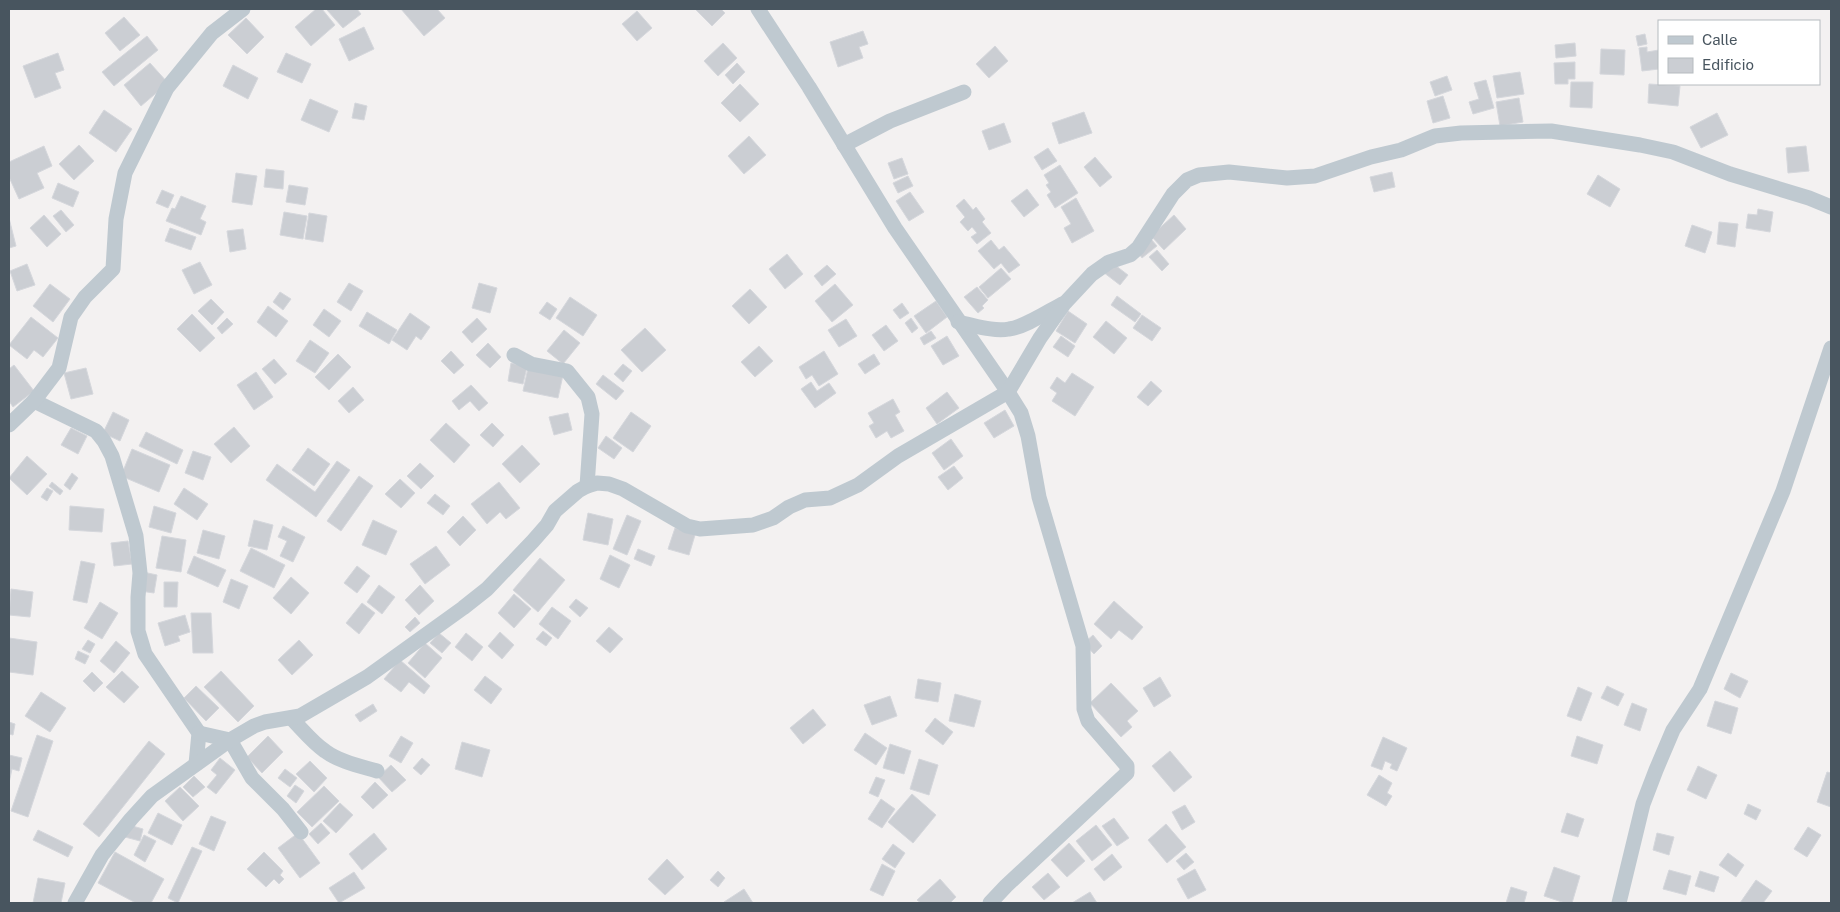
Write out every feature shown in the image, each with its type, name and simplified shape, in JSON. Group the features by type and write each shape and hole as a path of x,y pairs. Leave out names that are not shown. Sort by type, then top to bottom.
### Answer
{"street":[{"path":"9,425 34,402 59,368 71,317 85,297 113,268 116,219 125,173 167,88 212,33 243,9"},
{"path":"758,9 894,228 1021,413 1028,436 1039,497 1083,646 1084,709 1088,721 1127,766 1128,770 990,903"},
{"path":"844,145 890,121 964,92"},
{"path":"75,903 102,855 152,796 230,740 254,726 265,722 300,716 367,677 487,589 547,525 555,511 578,491 587,486 609,484 624,489 687,526 700,529 753,525 773,518 789,507 805,500 830,498 858,485 898,456 1008,392 1040,338 1064,304 1092,274 1109,262 1130,255 1138,248 1173,194 1187,180 1199,175 1230,172 1288,178 1315,176 1371,157 1401,150 1435,136 1461,133 1551,131 1673,152 1730,174 1809,198 1831,207"},
{"path":"958,322 1008,329 1017,327 1064,304"},
{"path":"1619,903 1643,804 1673,730 1700,689 1783,491 1831,348"},
{"path":"514,355 531,364 567,371 588,397 592,414 587,486"},
{"path":"34,402 96,431 112,456 136,536 140,572 138,631 146,654 199,733 196,764"},
{"path":"291,718 326,752 377,771"},
{"path":"199,733 230,740 252,778 283,809 301,832"}],"building":[{"path":"316,9 322,9 335,25 311,46 295,27"},
{"path":"357,9 361,14 343,28 327,10"},
{"path":"401,9 437,9 445,18 424,36"},
{"path":"721,9 725,13 712,26 696,10"},
{"path":"637,11 652,28 637,41 622,24"},
{"path":"124,17 140,35 120,51 105,33"},
{"path":"246,18 264,37 247,54 228,35"},
{"path":"364,27 374,49 349,61 339,39"},
{"path":"863,31 868,44 859,47 863,58 838,67 830,42"},
{"path":"1645,34 1647,44 1638,46 1636,36"},
{"path":"147,36 158,50 114,86 102,72"},
{"path":"723,43 737,58 718,76 704,61"},
{"path":"1575,43 1576,56 1556,58 1555,45"},
{"path":"995,46 1008,61 989,78 976,64"},
{"path":"1647,47 1647,52 1658,50 1658,69 1642,71 1639,48"},
{"path":"1601,49 1625,50 1624,75 1600,74"},
{"path":"58,53 64,70 55,73 61,88 35,98 23,66"},
{"path":"286,53 311,64 302,83 277,72"},
{"path":"1575,62 1575,79 1568,79 1568,84 1555,84 1554,63"},
{"path":"150,63 168,83 141,106 124,85"},
{"path":"737,63 745,72 733,84 725,75"},
{"path":"233,65 258,78 248,99 223,86"},
{"path":"1520,72 1524,94 1497,98 1493,76"},
{"path":"1447,76 1452,90 1435,96 1430,82"},
{"path":"1486,80 1494,108 1473,114 1469,102 1479,99 1474,83"},
{"path":"1571,82 1593,82 1592,108 1570,107"},
{"path":"740,84 759,104 740,122 721,103"},
{"path":"1649,84 1680,86 1678,106 1648,103"},
{"path":"1443,96 1450,118 1433,123 1427,101"},
{"path":"1519,98 1523,122 1500,126 1496,102"},
{"path":"310,99 338,111 329,132 301,120"},
{"path":"355,103 367,106 364,120 352,118"},
{"path":"104,110 132,129 116,152 89,133"},
{"path":"1084,112 1092,133 1059,144 1052,123"},
{"path":"1717,113 1728,135 1701,148 1690,127"},
{"path":"1004,123 1011,142 989,150 982,131"},
{"path":"749,136 766,155 744,174 728,156"},
{"path":"79,145 94,161 74,180 59,164"},
{"path":"44,146 52,166 37,173 44,188 19,199 9,177 9,162"},
{"path":"1806,146 1809,171 1788,173 1786,148"},
{"path":"1048,148 1057,161 1042,170 1034,157"},
{"path":"1095,157 1112,177 1100,187 1084,167"},
{"path":"902,158 908,174 894,179 888,163"},
{"path":"1060,165 1078,193 1055,208 1047,195 1051,192 1046,185 1049,183 1044,175"},
{"path":"266,169 284,171 283,189 264,187"},
{"path":"1392,172 1395,187 1374,192 1370,177"},
{"path":"236,173 257,176 252,205 232,202"},
{"path":"1598,175 1620,189 1610,207 1587,194"},
{"path":"908,176 913,186 898,193 893,183"},
{"path":"58,183 79,192 73,207 52,198"},
{"path":"289,185 308,188 305,205 286,202"},
{"path":"1027,189 1039,205 1024,217 1011,201"},
{"path":"162,190 174,195 168,208 156,203"},
{"path":"910,192 924,212 909,221 896,201"},
{"path":"181,196 206,206 200,219 206,222 201,235 166,221 172,208 175,209"},
{"path":"1076,198 1094,231 1072,243 1064,228 1071,224 1061,207"},
{"path":"964,199 973,210 976,207 985,219 982,222 991,233 977,244 971,237 977,233 972,227 968,231 960,222 965,217 956,206"},
{"path":"1758,209 1773,212 1770,232 1746,228 1748,214 1757,215"},
{"path":"61,210 74,225 66,232 53,216"},
{"path":"284,212 307,216 303,239 280,235"},
{"path":"309,213 327,216 323,242 305,239"},
{"path":"44,215 61,234 47,247 30,228"},
{"path":"1174,215 1186,229 1164,250 1151,236"},
{"path":"9,218 16,246 9,248"},
{"path":"1719,222 1738,224 1735,247 1717,244"},
{"path":"1692,225 1712,232 1705,253 1685,246"},
{"path":"170,228 196,237 191,250 165,241"},
{"path":"243,229 246,249 230,252 227,231"},
{"path":"1151,239 1157,246 1142,258 1137,251"},
{"path":"991,240 999,250 1004,246 1020,265 1009,273 1001,263 994,269 978,251"},
{"path":"1157,250 1169,264 1162,271 1149,257"},
{"path":"787,254 803,274 785,289 769,269"},
{"path":"200,262 212,285 194,294 182,270"},
{"path":"1111,262 1128,275 1120,285 1103,272"},
{"path":"27,264 35,285 17,291 10,271"},
{"path":"827,265 836,274 822,286 814,276"},
{"path":"1001,268 1011,279 988,298 979,287"},
{"path":"349,283 363,291 351,311 337,302"},
{"path":"479,283 497,288 490,313 472,308"},
{"path":"50,284 70,299 53,322 33,306"},
{"path":"835,284 853,305 832,322 815,301"},
{"path":"977,287 988,300 982,306 984,308 978,313 964,297"},
{"path":"750,289 767,307 749,324 732,306"},
{"path":"280,292 291,299 283,310 273,302"},
{"path":"1117,296 1141,314 1135,322 1111,305"},
{"path":"570,297 597,315 583,336 556,318"},
{"path":"211,299 224,312 212,325 198,311"},
{"path":"936,301 947,317 926,333 914,316"},
{"path":"547,302 557,309 550,320 539,313"},
{"path":"902,303 909,313 900,319 893,310"},
{"path":"268,306 288,321 276,337 257,322"},
{"path":"324,309 341,321 329,337 313,325"},
{"path":"1068,311 1087,324 1075,343 1056,331"},
{"path":"367,312 397,330 389,344 359,326"},
{"path":"410,313 430,327 421,340 416,336 407,350 392,340"},
{"path":"192,314 215,338 200,352 177,329"},
{"path":"1142,315 1161,328 1152,341 1133,328"},
{"path":"31,317 58,338 43,357 34,350 27,359 9,345"},
{"path":"227,318 233,324 222,334 217,328"},
{"path":"477,318 487,329 472,343 462,332"},
{"path":"911,318 918,328 912,333 905,323"},
{"path":"846,319 857,336 839,347 828,330"},
{"path":"1106,321 1127,338 1114,354 1093,337"},
{"path":"886,325 898,341 884,351 872,335"},
{"path":"645,328 666,350 642,372 621,350"},
{"path":"564,330 580,343 563,364 547,351"},
{"path":"931,331 936,338 924,345 920,338"},
{"path":"947,336 959,356 943,365 931,346"},
{"path":"1061,336 1075,346 1068,357 1053,347"},
{"path":"310,340 329,353 315,373 296,361"},
{"path":"488,343 501,357 490,368 476,355"},
{"path":"759,346 773,361 755,377 741,362"},
{"path":"451,351 464,365 454,374 441,361"},
{"path":"824,351 838,374 819,386 812,375 806,379 799,367"},
{"path":"338,354 351,367 329,390 315,377"},
{"path":"874,354 880,364 865,374 858,364"},
{"path":"274,359 287,374 275,384 262,369"},
{"path":"511,363 527,367 523,384 508,381"},
{"path":"623,364 632,371 623,382 614,374"},
{"path":"14,365 34,391 13,407 9,401 9,369"},
{"path":"86,368 93,394 71,399 64,373"},
{"path":"528,368 563,375 558,398 523,391"},
{"path":"256,372 273,397 254,410 237,385"},
{"path":"1072,373 1094,387 1075,416 1052,401 1057,393 1050,388 1057,377 1065,383"},
{"path":"603,375 624,391 616,400 596,384"},
{"path":"1151,381 1162,391 1148,406 1137,397"},
{"path":"811,382 817,391 829,383 836,393 815,408 801,389"},
{"path":"471,385 488,403 479,411 470,401 459,410 452,401"},
{"path":"353,387 364,400 349,413 338,401"},
{"path":"947,392 959,408 937,424 926,408"},
{"path":"893,399 900,412 895,415 904,431 891,438 887,431 876,438 869,426 874,423 868,413"},
{"path":"1005,410 1014,426 994,438 984,423"},
{"path":"113,412 129,420 120,441 103,433"},
{"path":"631,412 651,426 633,452 613,438"},
{"path":"568,413 572,430 554,435 549,417"},
{"path":"446,423 470,445 454,463 430,440"},
{"path":"492,423 504,435 493,447 480,435"},
{"path":"234,427 250,446 231,463 214,444"},
{"path":"71,428 87,436 78,454 61,445"},
{"path":"146,432 183,450 177,464 139,446"},
{"path":"606,436 622,448 614,459 598,448"},
{"path":"951,439 963,456 944,470 932,453"},
{"path":"522,445 540,464 520,483 502,464"},
{"path":"308,448 330,464 314,486 292,470"},
{"path":"132,449 170,465 159,492 121,476"},
{"path":"193,451 211,457 203,480 185,473"},
{"path":"27,456 47,474 27,495 9,478"},
{"path":"337,461 350,470 316,517 266,480 277,464 315,492"},
{"path":"420,463 434,476 421,489 407,476"},
{"path":"954,466 963,478 948,490 938,477"},
{"path":"72,473 78,478 70,490 64,485"},
{"path":"359,476 373,486 341,531 327,521"},
{"path":"400,479 415,493 401,508 385,494"},
{"path":"52,482 63,491 60,495 49,486"},
{"path":"499,482 520,508 506,519 500,512 487,524 471,504"},
{"path":"47,488 53,491 47,501 41,497"},
{"path":"184,488 208,504 197,520 174,504"},
{"path":"435,494 450,506 443,515 427,503"},
{"path":"70,506 104,509 102,532 69,530"},
{"path":"154,506 176,513 171,533 149,527"},
{"path":"588,513 613,519 608,545 583,540"},
{"path":"627,515 641,521 627,555 613,549"},
{"path":"463,516 476,530 460,546 447,532"},
{"path":"254,520 273,525 267,550 248,546"},
{"path":"373,520 397,531 386,555 362,545"},
{"path":"283,526 305,537 293,562 280,556 287,541 278,537"},
{"path":"675,528 695,535 689,555 668,549"},
{"path":"203,530 225,536 219,559 197,553"},
{"path":"162,536 186,540 181,572 156,568"},
{"path":"128,541 132,564 114,566 111,543"},
{"path":"436,546 450,565 425,584 410,564"},
{"path":"251,548 285,565 274,588 240,571"},
{"path":"638,549 655,556 651,566 634,559"},
{"path":"610,555 630,565 619,588 600,579"},
{"path":"194,556 226,570 218,587 187,573"},
{"path":"540,558 565,580 538,612 513,590"},
{"path":"81,561 95,564 87,603 73,600"},
{"path":"357,566 370,576 357,593 344,583"},
{"path":"143,572 157,575 154,593 140,591"},
{"path":"291,577 309,593 291,614 273,598"},
{"path":"231,579 248,586 239,609 223,602"},
{"path":"164,582 178,582 177,607 164,607"},
{"path":"379,585 395,597 382,614 367,602"},
{"path":"420,585 434,601 419,615 405,600"},
{"path":"11,589 33,592 30,617 9,615"},
{"path":"514,594 531,609 514,628 498,613"},
{"path":"576,599 588,608 580,617 569,607"},
{"path":"1114,601 1143,627 1132,640 1119,630 1111,639 1094,624"},
{"path":"100,602 118,613 102,639 84,628"},
{"path":"362,603 375,613 359,634 346,623"},
{"path":"552,607 571,621 558,639 539,624"},
{"path":"191,613 211,613 213,653 193,653"},
{"path":"185,615 190,632 178,636 180,641 165,646 158,623"},
{"path":"415,617 420,623 410,632 405,627"},
{"path":"609,627 623,639 610,653 596,641"},
{"path":"543,631 552,638 546,646 536,639"},
{"path":"500,632 514,645 502,659 488,646"},
{"path":"439,633 451,643 442,653 430,643"},
{"path":"466,633 483,647 472,661 455,647"},
{"path":"1093,635 1102,646 1094,654 1084,643"},
{"path":"9,638 37,642 33,675 9,672"},
{"path":"88,640 95,644 90,653 82,649"},
{"path":"299,640 313,655 292,675 278,660"},
{"path":"116,641 130,653 114,673 100,661"},
{"path":"425,643 442,658 425,678 408,663"},
{"path":"78,651 89,656 85,664 75,659"},
{"path":"400,660 430,686 424,694 409,682 401,692 384,679"},
{"path":"122,671 139,687 124,703 106,687"},
{"path":"221,671 254,706 238,722 204,687"},
{"path":"92,672 103,683 94,692 83,681"},
{"path":"1731,673 1748,681 1740,698 1724,689"},
{"path":"485,676 502,689 491,704 474,690"},
{"path":"1160,677 1171,696 1154,707 1143,688"},
{"path":"918,679 941,683 938,702 915,698"},
{"path":"1111,683 1138,711 1127,721 1132,727 1121,737 1090,703"},
{"path":"196,686 219,708 206,721 184,698"},
{"path":"1607,686 1624,694 1618,706 1601,698"},
{"path":"1578,687 1592,693 1581,721 1567,716"},
{"path":"41,692 66,708 50,732 25,716"},
{"path":"955,694 981,701 974,727 949,721"},
{"path":"890,696 897,716 872,725 864,705"},
{"path":"1715,701 1738,708 1731,734 1707,726"},
{"path":"1632,703 1647,709 1640,731 1624,725"},
{"path":"373,704 377,711 360,722 355,715"},
{"path":"813,709 826,725 803,744 790,728"},
{"path":"935,718 953,732 943,745 925,731"},
{"path":"9,722 15,724 13,735 9,734"},
{"path":"865,733 887,748 876,765 854,750"},
{"path":"37,735 53,741 28,817 11,811"},
{"path":"268,736 283,752 262,773 247,757"},
{"path":"401,736 413,743 401,763 389,756"},
{"path":"1577,736 1603,745 1597,764 1571,756"},
{"path":"1383,737 1407,748 1397,771 1390,768 1392,764 1385,761 1382,770 1371,766"},
{"path":"149,741 165,754 99,837 83,824"},
{"path":"462,742 490,750 482,777 455,769"},
{"path":"890,744 911,751 904,774 883,768"},
{"path":"1170,751 1192,777 1174,792 1152,766"},
{"path":"9,755 22,758 19,771 12,769 9,783"},
{"path":"220,758 235,770 216,794 207,787 217,775 211,770"},
{"path":"422,758 430,765 421,775 413,768"},
{"path":"919,759 938,765 929,795 910,789"},
{"path":"310,761 327,778 314,792 296,774"},
{"path":"391,765 406,780 392,792 378,777"},
{"path":"1698,766 1717,775 1706,799 1687,790"},
{"path":"285,769 297,778 290,787 278,778"},
{"path":"1827,772 1831,773 1831,807 1817,802"},
{"path":"1379,775 1392,783 1387,793 1392,796 1386,806 1367,795"},
{"path":"194,776 205,787 193,797 183,787"},
{"path":"876,777 885,780 878,797 869,793"},
{"path":"375,782 388,795 373,809 361,797"},
{"path":"295,785 304,791 296,803 287,796"},
{"path":"324,786 339,801 312,827 297,812"},
{"path":"180,787 199,806 183,821 165,801"},
{"path":"912,794 936,815 913,843 888,822"},
{"path":"881,799 895,809 882,828 868,819"},
{"path":"340,803 353,815 336,833 323,821"},
{"path":"1748,804 1761,810 1756,820 1744,814"},
{"path":"1185,805 1195,822 1182,830 1172,812"},
{"path":"158,813 182,825 172,845 148,833"},
{"path":"1567,813 1584,819 1578,837 1561,832"},
{"path":"211,816 226,822 214,851 199,844"},
{"path":"1114,818 1129,838 1117,846 1102,826"},
{"path":"321,823 330,833 318,844 309,834"},
{"path":"1166,824 1186,847 1167,863 1148,840"},
{"path":"129,825 143,829 140,841 125,837"},
{"path":"1096,825 1112,845 1092,861 1076,841"},
{"path":"1808,827 1821,835 1807,857 1794,849"},
{"path":"38,830 73,847 68,857 33,840"},
{"path":"298,833 320,863 300,878 278,848"},
{"path":"374,833 387,849 362,870 349,854"},
{"path":"1657,833 1674,837 1669,855 1653,850"},
{"path":"144,835 156,841 145,862 134,855"},
{"path":"1069,843 1085,861 1067,877 1051,860"},
{"path":"893,844 905,853 895,868 882,859"},
{"path":"192,847 202,851 178,903 168,898"},
{"path":"115,852 164,879 151,903 136,903 98,883"},
{"path":"264,852 283,871 280,875 284,879 279,884 274,879 266,887 247,869"},
{"path":"1186,853 1194,862 1184,870 1176,861"},
{"path":"1728,853 1744,865 1736,877 1719,865"},
{"path":"1112,854 1122,867 1104,881 1094,869"},
{"path":"667,859 684,877 665,895 648,879"},
{"path":"882,864 895,871 883,896 870,890"},
{"path":"1554,867 1580,876 1572,903 1565,903 1544,896"},
{"path":"1195,869 1206,890 1188,899 1177,879"},
{"path":"1669,870 1691,876 1686,895 1663,889"},
{"path":"718,871 725,878 718,887 710,880"},
{"path":"1700,871 1719,877 1714,892 1695,886"},
{"path":"354,872 365,888 339,903 329,888"},
{"path":"1048,873 1060,887 1044,900 1032,887"},
{"path":"38,878 65,883 61,903 33,903"},
{"path":"940,879 956,897 950,903 921,903 917,900"},
{"path":"1756,880 1772,891 1763,903 1740,903"},
{"path":"1511,887 1527,892 1524,903 1506,903"},
{"path":"744,889 753,903 724,902"},
{"path":"1090,892 1097,903 1072,903"}]}
